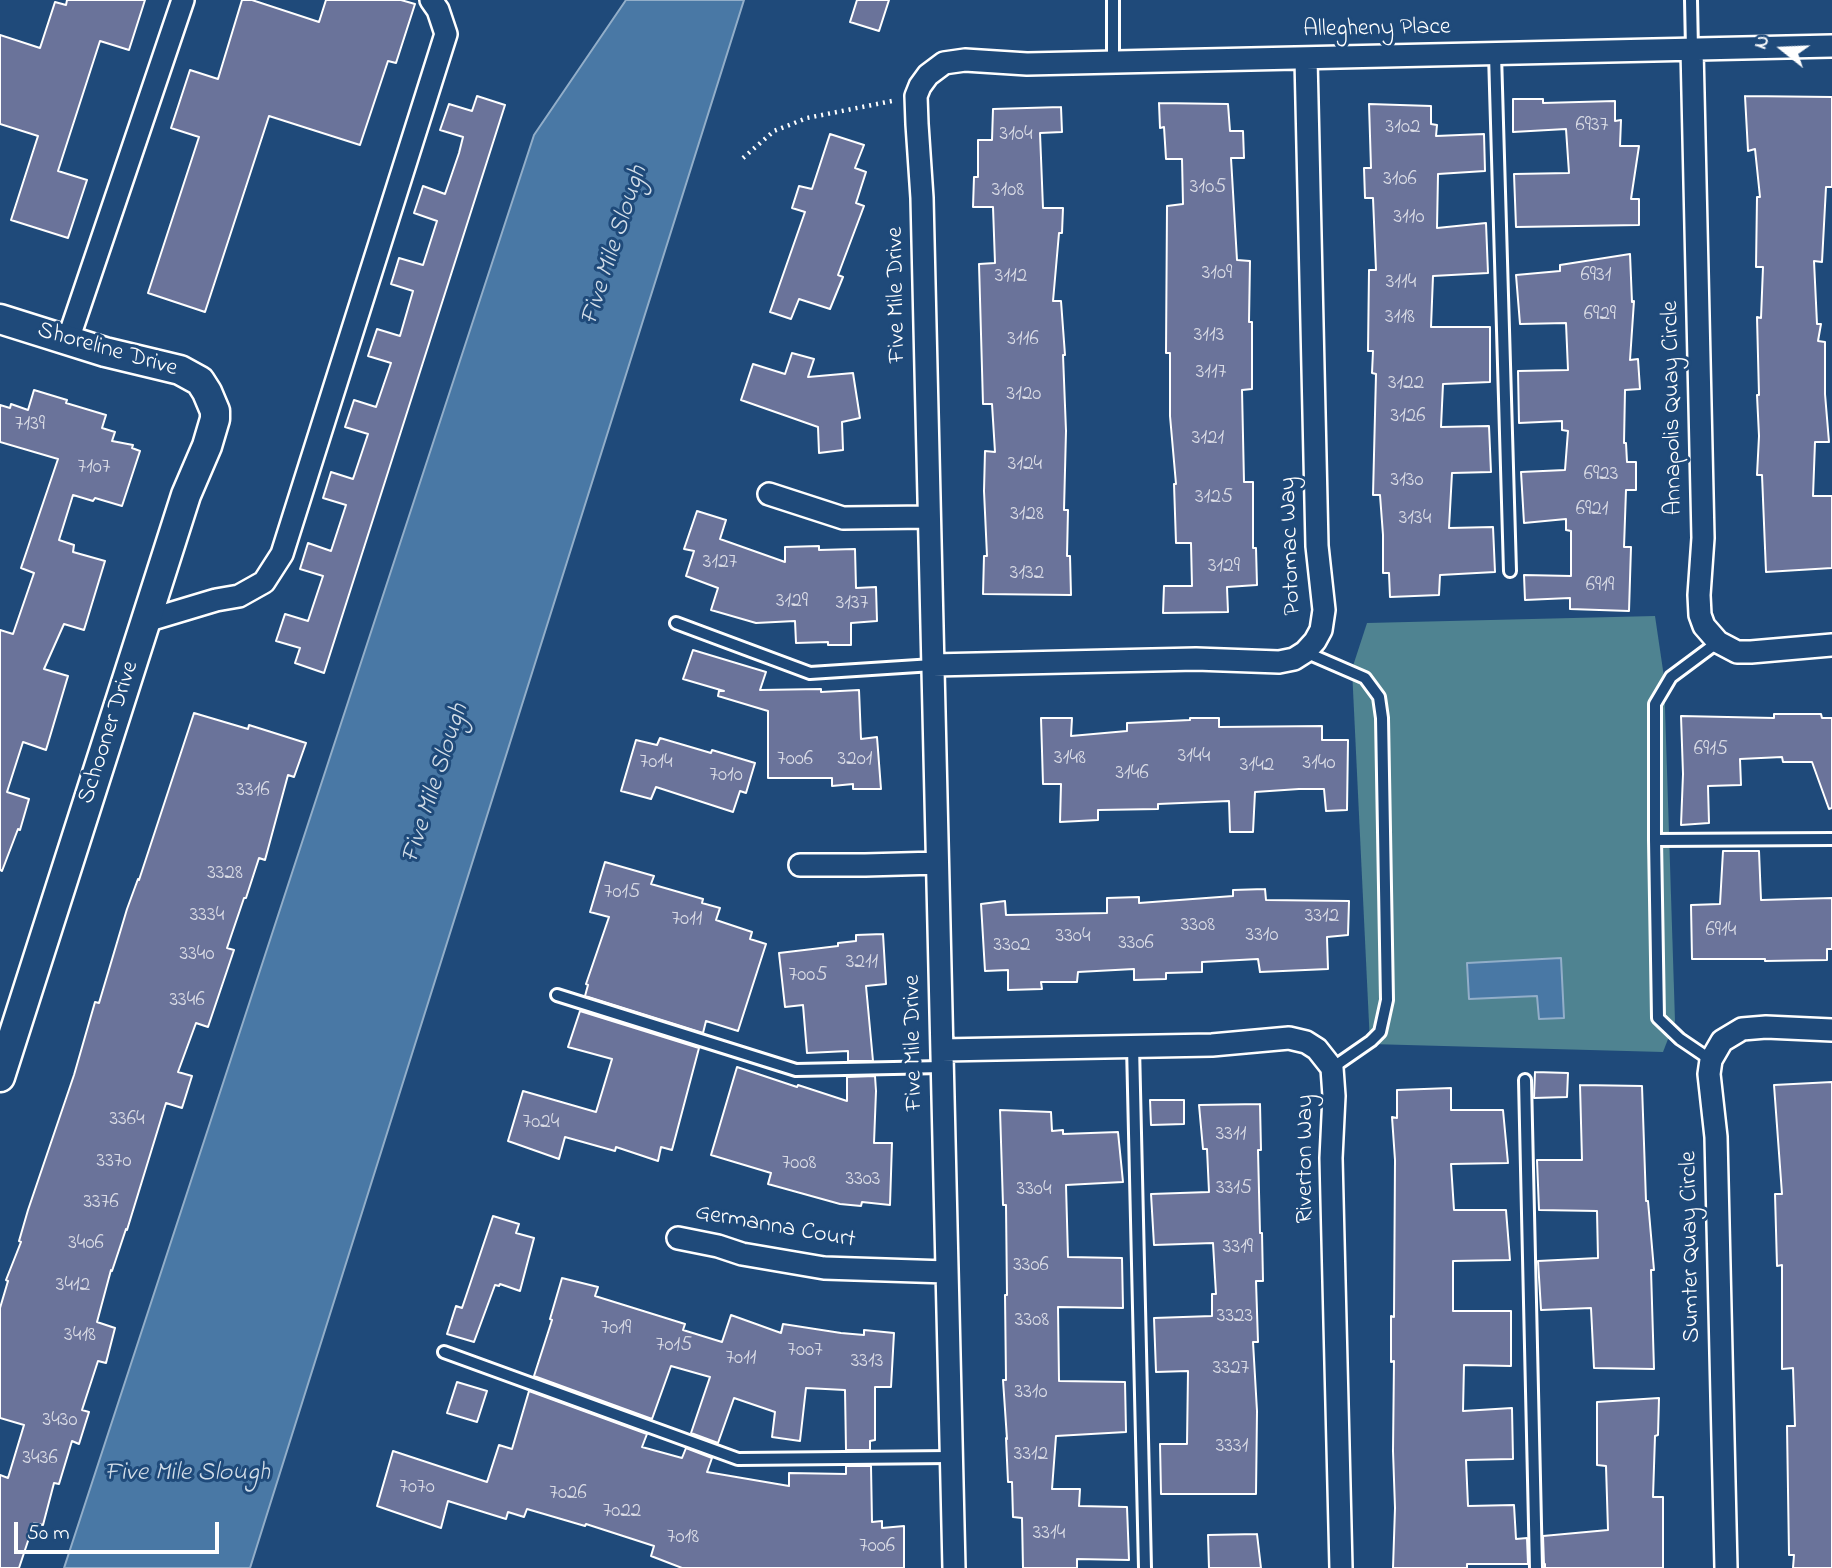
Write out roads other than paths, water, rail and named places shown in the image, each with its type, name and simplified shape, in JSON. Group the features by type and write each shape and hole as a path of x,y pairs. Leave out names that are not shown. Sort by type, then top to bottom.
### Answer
{"street":[{"path":"68,340 183,0"},
{"path":"146,621 216,600 239,596 264,582 282,554 446,34 438,10 431,0"},
{"name":"Allegheny Place","path":"916,96 928,75 944,63 965,60 1027,64 1832,46"},
{"name":"Annapolis Quay Circle","path":"1692,49 1703,538 1699,605 1704,626 1718,642"},
{"name":"Potomac Way","path":"1305,652 1321,630 1324,610 1317,546 1306,58"},
{"name":"Five Mile Drive","path":"916,96 922,198 954,1568"},
{"name":"Shoreline Drive","path":"0,318 105,352 180,370 200,381 207,392"},
{"name":"Schooner Drive","path":"0,1077 186,495 207,446 215,411 207,392"},
{"path":"768,494 843,518 929,517"},
{"path":"1718,642 1737,652 1832,645"},
{"path":"933,665 1196,659 1279,662 1294,659 1305,652"},
{"path":"800,865 937,863"},
{"path":"1712,1060 1722,1041 1742,1029 1766,1027 1832,1030"},
{"name":"Riverton Way","path":"942,1059 1133,1046 1212,1045 1289,1038 1306,1042 1317,1049 1332,1068 1334,1096 1331,1158 1340,1568"},
{"name":"Sumter Quay Circle","path":"1712,1060 1709,1074 1716,1137 1727,1568"},
{"name":"Germanna Court","path":"678,1238 742,1254 824,1268 947,1272"}],"lane":[{"path":"1113,0 1113,62"},
{"path":"1691,0 1692,49"},
{"path":"1495,54 1510,571"},
{"path":"676,622 810,673 933,665"},
{"path":"1712,1060 1680,1039 1658,1018 1654,840 1655,704 1671,677 1718,642"},
{"path":"1305,652 1365,678 1379,697 1382,718 1387,1000 1380,1032 1332,1068"},
{"path":"1654,840 1832,839"},
{"path":"557,995 796,1070 942,1059"},
{"path":"1133,1046 1145,1568"},
{"path":"1525,1080 1536,1568"},
{"path":"444,1352 738,1459 951,1457"}],"water":[{"name":"Five Mile Slough","path":"626,0 744,0 250,1568 64,1568 534,135"},
{"path":"1561,958 1564,1018 1539,1019 1537,996 1469,999 1467,963"}]}
